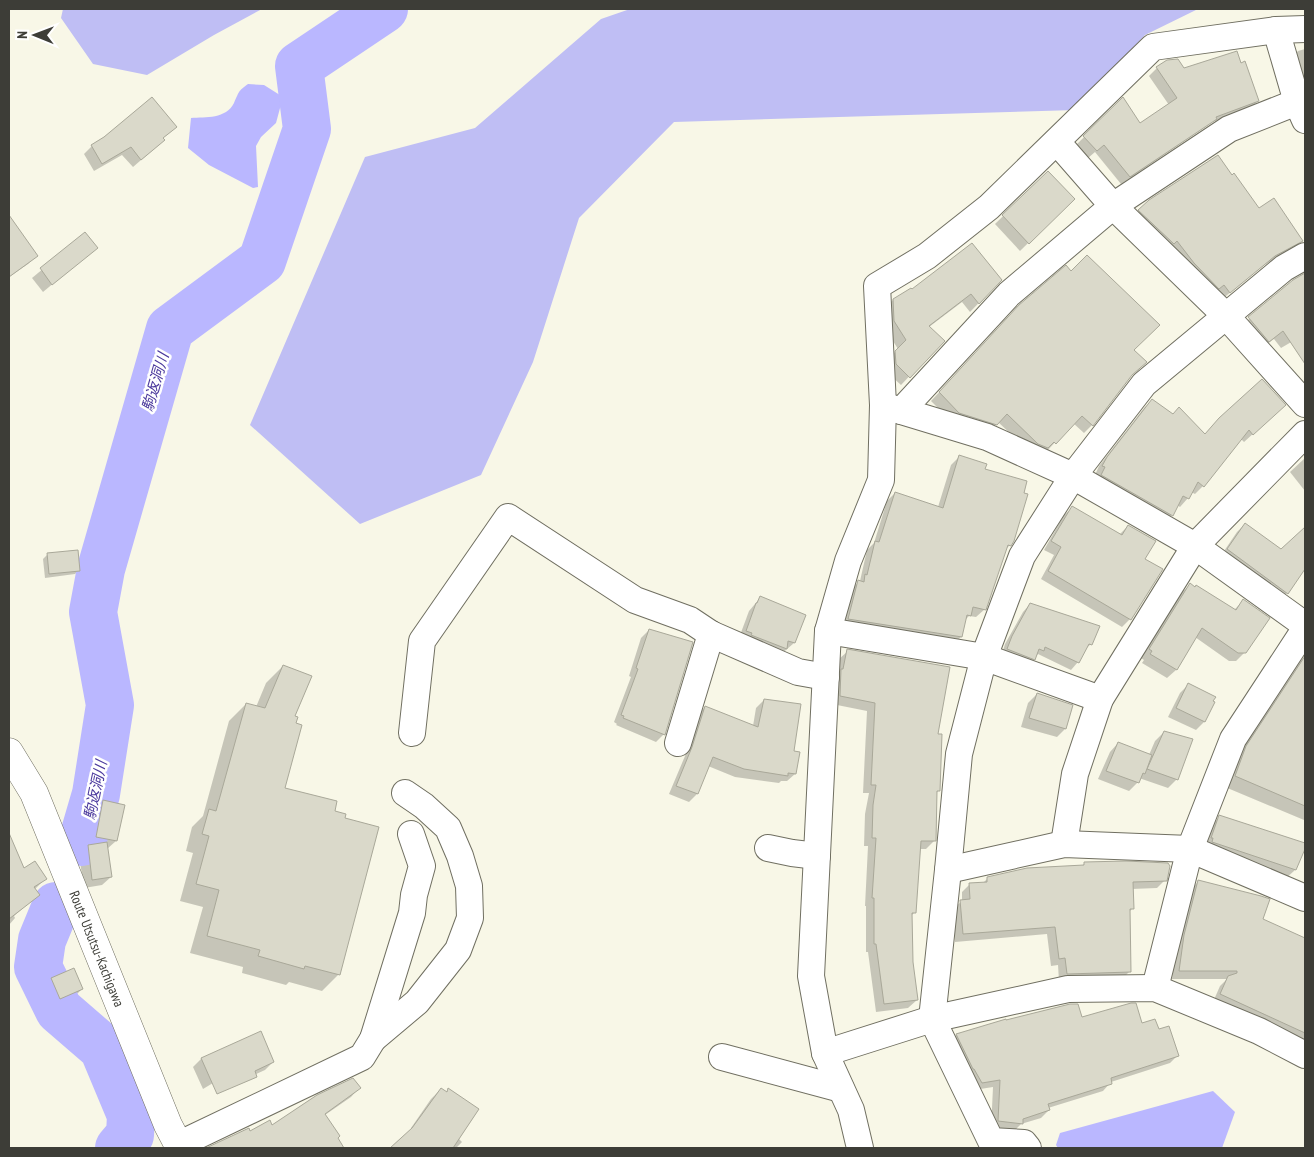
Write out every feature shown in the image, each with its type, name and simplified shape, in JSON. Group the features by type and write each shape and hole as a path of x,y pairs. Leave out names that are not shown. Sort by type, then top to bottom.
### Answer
{"main road":[{"name":"Route Utsutsu-Kachigawa","path":"9,752 34,793 168,1125 179,1147"}],"street":[{"path":"860,1148 851,1110 825,1053 811,976 828,631 848,561 881,480 892,408 877,286 927,256 988,207 1153,48 1276,30 1305,29"},
{"path":"892,408 1008,294 1113,206 1229,129 1301,111 1276,30"},
{"path":"1057,142 1113,206 1226,316 1305,404"},
{"path":"1028,1148 1024,1143 991,1141 932,1019 959,754 984,657 1022,556 1073,476 1144,384 1284,268 1305,256"},
{"path":"892,408 987,437 1073,476 1195,546 1305,625"},
{"path":"1064,844 1075,774 1100,699 1195,546 1305,434"},
{"path":"412,732 422,640 508,517 635,600 690,620 711,634 798,672 826,678"},
{"path":"1156,988 1190,849 1233,739 1305,629"},
{"path":"828,631 984,657 1100,699"},
{"path":"678,743 711,634"},
{"path":"373,1039 418,1002 458,950 470,918 469,886 460,856 448,828 424,806 405,793"},
{"path":"179,1147 362,1056 373,1039 412,913 414,895 422,866 411,834"},
{"path":"948,870 1064,844 1190,849 1305,898"},
{"path":"768,848 817,856"},
{"path":"825,1053 932,1019 1068,989 1156,988 1259,1031 1305,1055"},
{"path":"722,1057 841,1089"}],"shaded area":[{"path":"63,9 262,9 147,75 93,64 61,18"},
{"path":"630,9 1198,9 1145,35 1076,110 674,122 579,218 533,362 481,475 360,524 250,425 365,157 475,128 601,19"},
{"path":"248,84 264,85 283,97 276,123 261,137 256,146 258,187 253,188 209,165 188,148 191,118 221,115 230,108 240,90"},
{"path":"1213,1091 1235,1112 1222,1148 1058,1148 1056,1145 1060,1133"}],"building":[{"path":"1237,51 1241,63 1245,61 1259,101 1216,117 1217,119 1130,177 1104,145 1097,151 1083,136 1123,97 1140,123 1177,98 1156,67 1167,60 1178,59 1184,68"},
{"path":"152,97 177,127 141,160 131,147 102,164 91,145 104,137"},
{"path":"1218,155 1232,175 1234,173 1259,208 1274,198 1303,241 1275,256 1230,293 1224,285 1219,289 1194,263 1177,241 1174,244 1138,210 1149,200"},
{"path":"1048,171 1075,199 1029,244 1002,215"},
{"path":"9,215 38,256 9,277"},
{"path":"85,232 98,248 52,285 40,268"},
{"path":"972,243 1002,280 979,304 971,294 929,326 945,341 910,378 896,364 895,351 906,340 894,321 893,299 912,289"},
{"path":"1087,255 1160,325 1134,350 1147,362 1132,375 1093,426 1082,416 1056,444 1054,442 1048,448 1038,444 1007,414 997,425 959,413 939,392 1019,305 1066,265 1071,271"},
{"path":"1305,273 1305,364 1283,331 1269,342 1248,317 1293,280"},
{"path":"1262,379 1286,405 1253,435 1249,430 1204,487 1198,482 1189,499 1183,496 1173,516 1101,475 1105,467 1102,466 1107,457 1152,399 1173,414 1179,407 1205,434 1219,418"},
{"path":"959,455 987,464 985,469 1027,481 1024,493 1028,494 1014,541 1011,546 1008,545 986,610 973,607 971,616 967,615 962,637 848,619 858,580 864,582 865,574 867,575 875,541 879,542 895,492 943,508"},
{"path":"1072,506 1122,535 1128,525 1156,541 1145,559 1163,569 1131,620 1048,571 1061,547 1051,541"},
{"path":"1245,523 1281,549 1305,527 1305,569 1288,594 1227,549"},
{"path":"78,550 80,571 49,574 47,553"},
{"path":"1190,583 1236,610 1243,599 1270,618 1246,653 1238,653 1202,628 1177,670 1150,654 1152,651 1149,649"},
{"path":"760,596 806,615 795,643 788,641 787,649 751,635 752,633 746,631"},
{"path":"1030,603 1100,626 1092,645 1089,644 1079,663 1045,647 1044,651 1039,649 1035,660 1007,649"},
{"path":"649,629 693,642 665,735 623,718 624,716 621,715 638,669 636,668"},
{"path":"847,649 950,667 938,734 942,734 940,791 937,791 936,841 921,841 916,913 912,913 913,962 918,1000 884,1004 876,944 874,944 874,898 872,898 876,838 872,838 876,785 871,785 875,703 840,696 841,669 843,669"},
{"path":"1305,656 1305,806 1235,776 1246,746"},
{"path":"283,665 312,676 295,716 298,717 296,723 302,725 285,788 337,801 335,811 346,814 345,818 379,827 340,975 305,966 304,969 258,956 260,950 207,936 219,890 196,884 209,836 202,834 209,809 216,811 246,703 265,708"},
{"path":"1188,683 1216,697 1205,722 1176,708"},
{"path":"1037,693 1073,705 1066,729 1029,718"},
{"path":"764,699 801,704 794,751 800,752 796,774 788,773 788,776 744,769 713,757 698,794 676,786 692,747 705,706 758,727"},
{"path":"1164,731 1193,739 1178,780 1147,769"},
{"path":"1118,742 1152,755 1145,774 1143,773 1139,783 1106,771"},
{"path":"103,800 125,805 117,841 96,837"},
{"path":"1219,815 1305,843 1305,849 1296,870 1212,842 1213,838 1211,838"},
{"path":"9,833 24,868 35,861 47,879 34,887 40,895 9,919"},
{"path":"107,842 112,877 92,880 88,845"},
{"path":"1084,862 1168,863 1170,866 1167,881 1133,882 1134,909 1130,909 1131,972 1067,974 1065,958 1059,959 1055,927 963,934 960,900 970,899 969,883 987,882 987,877 1027,868 1084,865"},
{"path":"1198,880 1270,899 1263,919 1305,938 1305,1033 1220,994 1228,976 1237,973 1237,971 1179,971 1184,935"},
{"path":"74,968 83,989 60,999 51,978"},
{"path":"1136,1003 1142,1023 1155,1019 1159,1029 1169,1026 1179,1056 1111,1078 1112,1084 1048,1104 1050,1110 1023,1119 1023,1124 998,1121 1000,1080 982,1083 956,1034 1006,1019 1070,1004 1078,1004 1082,1017"},
{"path":"261,1031 274,1062 255,1071 257,1077 217,1094 201,1058"},
{"path":"353,1078 361,1088 325,1114 340,1136 338,1138 344,1148 206,1148 249,1128 250,1131 270,1120 272,1125 317,1095"},
{"path":"441,1088 447,1092 448,1088 479,1109 453,1148 390,1148 412,1128"}],"waterway":[{"name":"駒返洞川","path":"82,842 96,794 110,705 93,612 101,569 170,329 262,261 307,129 299,66 384,9"},
{"name":"駒返洞川","path":"56,906 42,940 38,967 59,1010 103,1048 131,1115 130,1135 119,1148"}]}
